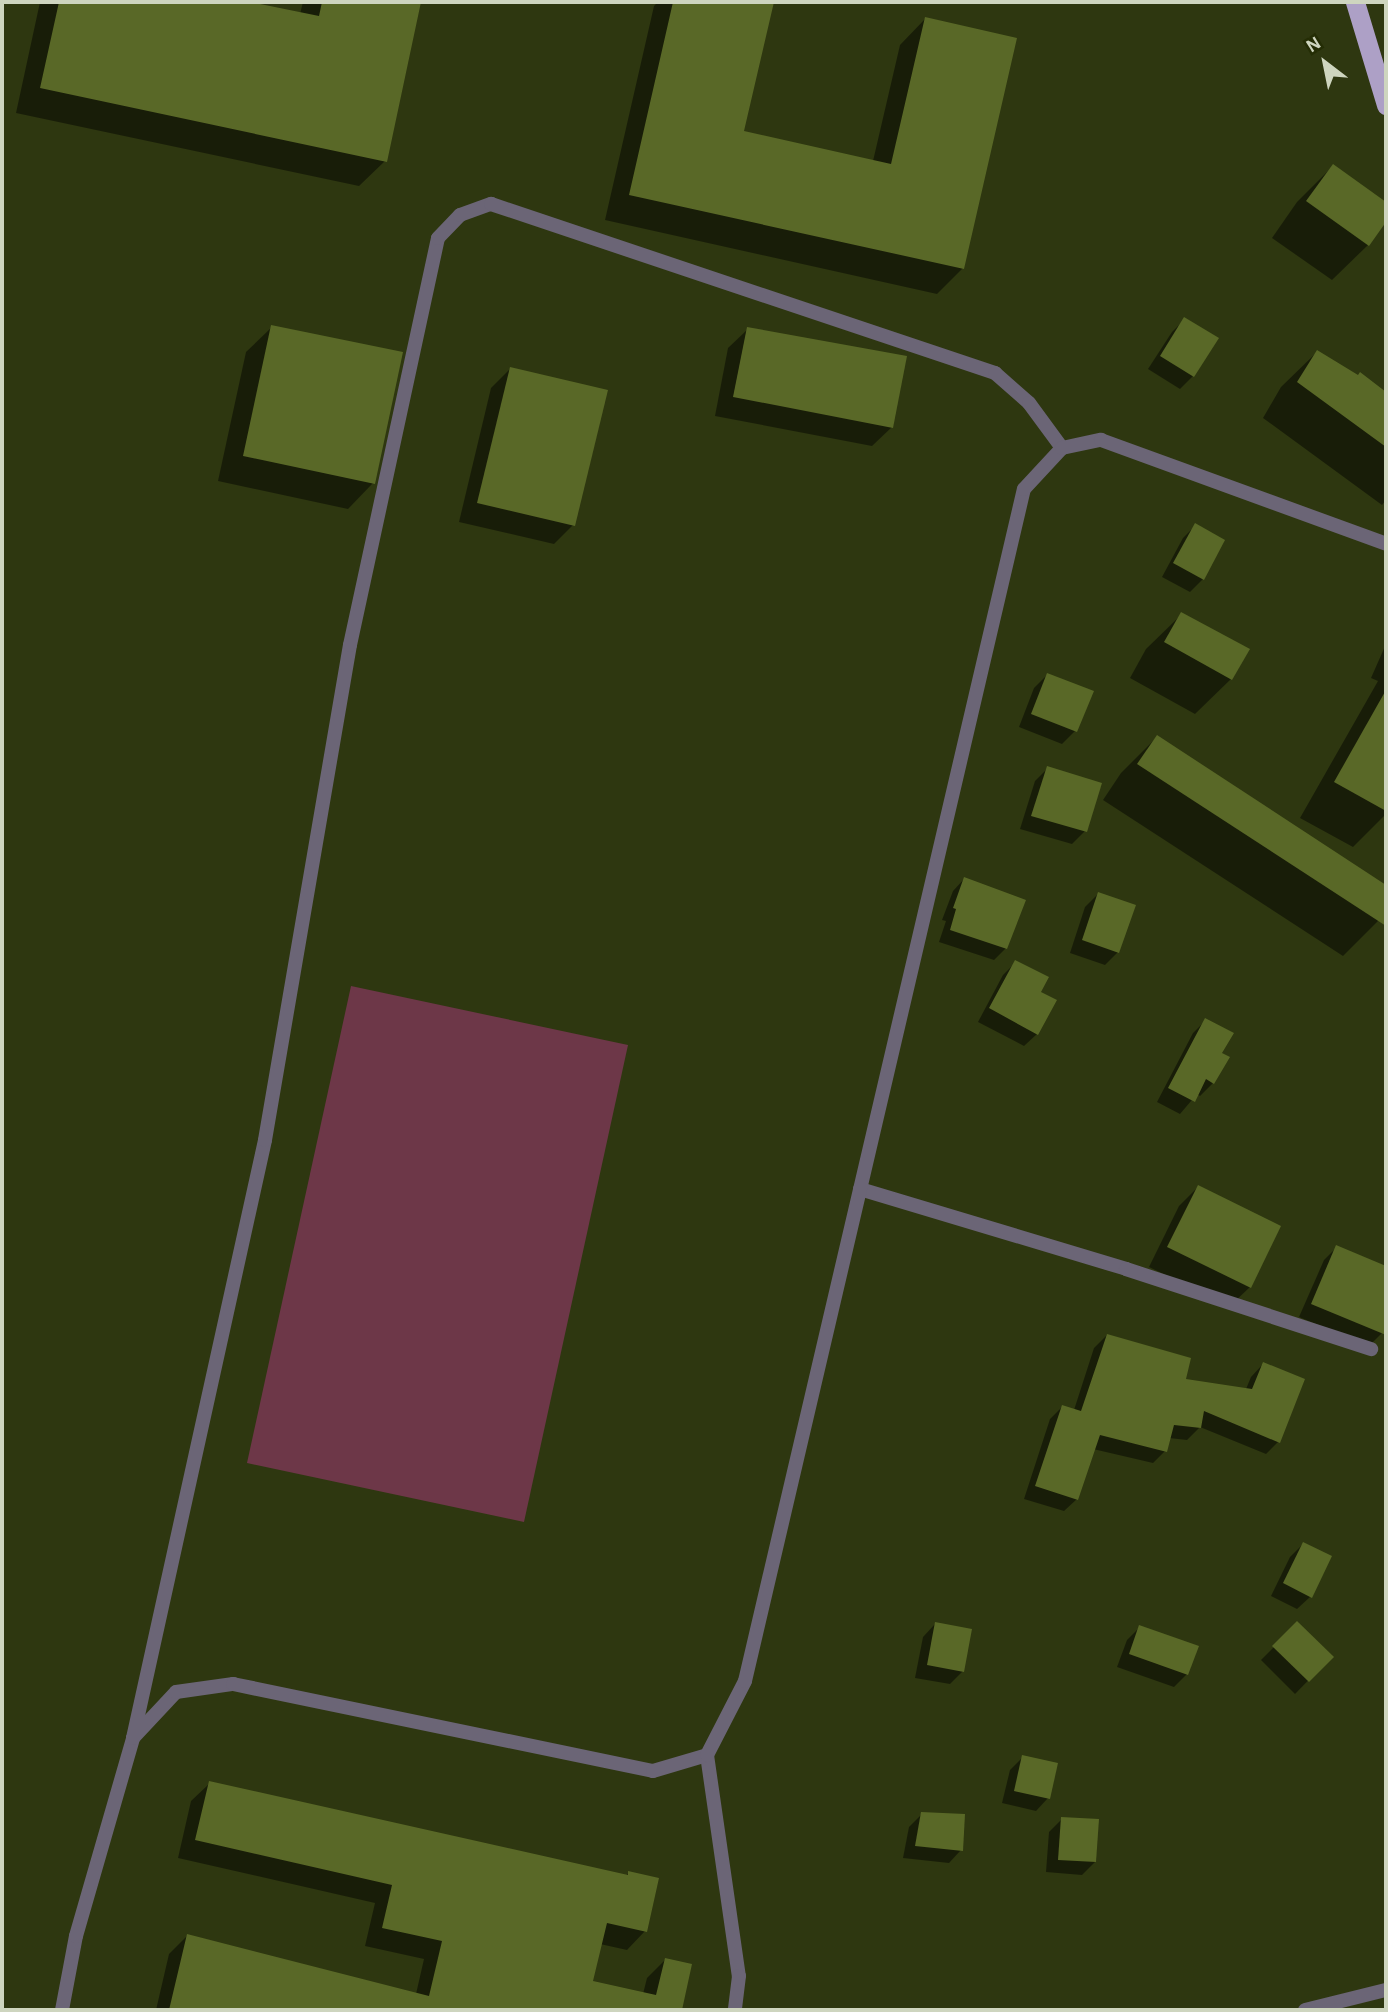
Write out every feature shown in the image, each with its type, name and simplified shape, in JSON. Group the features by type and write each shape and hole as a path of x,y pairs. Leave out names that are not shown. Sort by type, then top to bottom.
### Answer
{"highway":[{"path":"1355,2 1386,105"}],"street":[{"path":"62,2010 76,1936 133,1738 265,1140 350,645 438,238 460,215 491,204 995,373 1029,403 1062,448"},
{"path":"735,2010 739,1976 707,1755 745,1681 1024,489 1062,448 1101,440 1386,544"},
{"path":"860,1189 1126,1269 1371,1349"},
{"path":"133,1738 176,1692 233,1684 653,1771 707,1755"},
{"path":"1304,2010 1386,1990"}],"shaded area":[{"path":"351,986 628,1045 524,1522 247,1463"}],"building":[{"path":"59,2 250,2 319,16 322,2 421,2 387,162 40,88"},
{"path":"673,2 774,2 744,131 891,164 925,17 1017,38 964,269 629,195"},
{"path":"1333,164 1386,202 1386,222 1369,246 1306,201"},
{"path":"1184,317 1219,338 1194,377 1160,356"},
{"path":"271,325 403,352 375,484 243,456"},
{"path":"747,327 907,356 893,428 733,397"},
{"path":"1317,350 1358,375 1360,372 1386,392 1386,447 1297,382"},
{"path":"510,367 608,390 575,526 477,503"},
{"path":"1195,523 1225,540 1204,580 1173,563"},
{"path":"1181,612 1250,649 1232,680 1164,642"},
{"path":"1047,673 1094,691 1077,732 1031,714"},
{"path":"1386,690 1386,811 1334,782"},
{"path":"1157,735 1386,885 1386,926 1137,764"},
{"path":"1047,766 1102,783 1087,832 1031,816"},
{"path":"964,877 1026,900 1007,949 950,930 956,909 953,908"},
{"path":"1098,892 1136,905 1119,953 1082,940"},
{"path":"1015,960 1049,977 1041,992 1057,1000 1038,1035 989,1008"},
{"path":"1205,1018 1234,1033 1222,1053 1230,1057 1214,1084 1206,1079 1195,1102 1168,1088"},
{"path":"1198,1185 1281,1226 1251,1288 1167,1247"},
{"path":"1336,1245 1386,1266 1386,1335 1311,1304"},
{"path":"1107,1334 1191,1358 1186,1379 1252,1389 1263,1362 1305,1379 1280,1443 1204,1411 1201,1428 1174,1425 1167,1452 1100,1435 1078,1500 1035,1486 1062,1405 1081,1411"},
{"path":"1303,1542 1332,1556 1312,1598 1283,1583"},
{"path":"1297,1621 1334,1657 1309,1682 1272,1646"},
{"path":"935,1622 972,1629 964,1672 927,1665"},
{"path":"1139,1625 1199,1646 1188,1675 1129,1654"},
{"path":"1022,1755 1058,1763 1050,1799 1014,1791"},
{"path":"209,1781 628,1875 628,1871 659,1878 647,1932 607,1923 593,1981 656,1995 665,1958 692,1964 682,2010 169,2010 187,1934 429,1996 442,1941 382,1928 392,1885 195,1840"},
{"path":"921,1812 965,1814 963,1851 915,1846"},
{"path":"1061,1817 1099,1819 1096,1862 1058,1860"}]}
